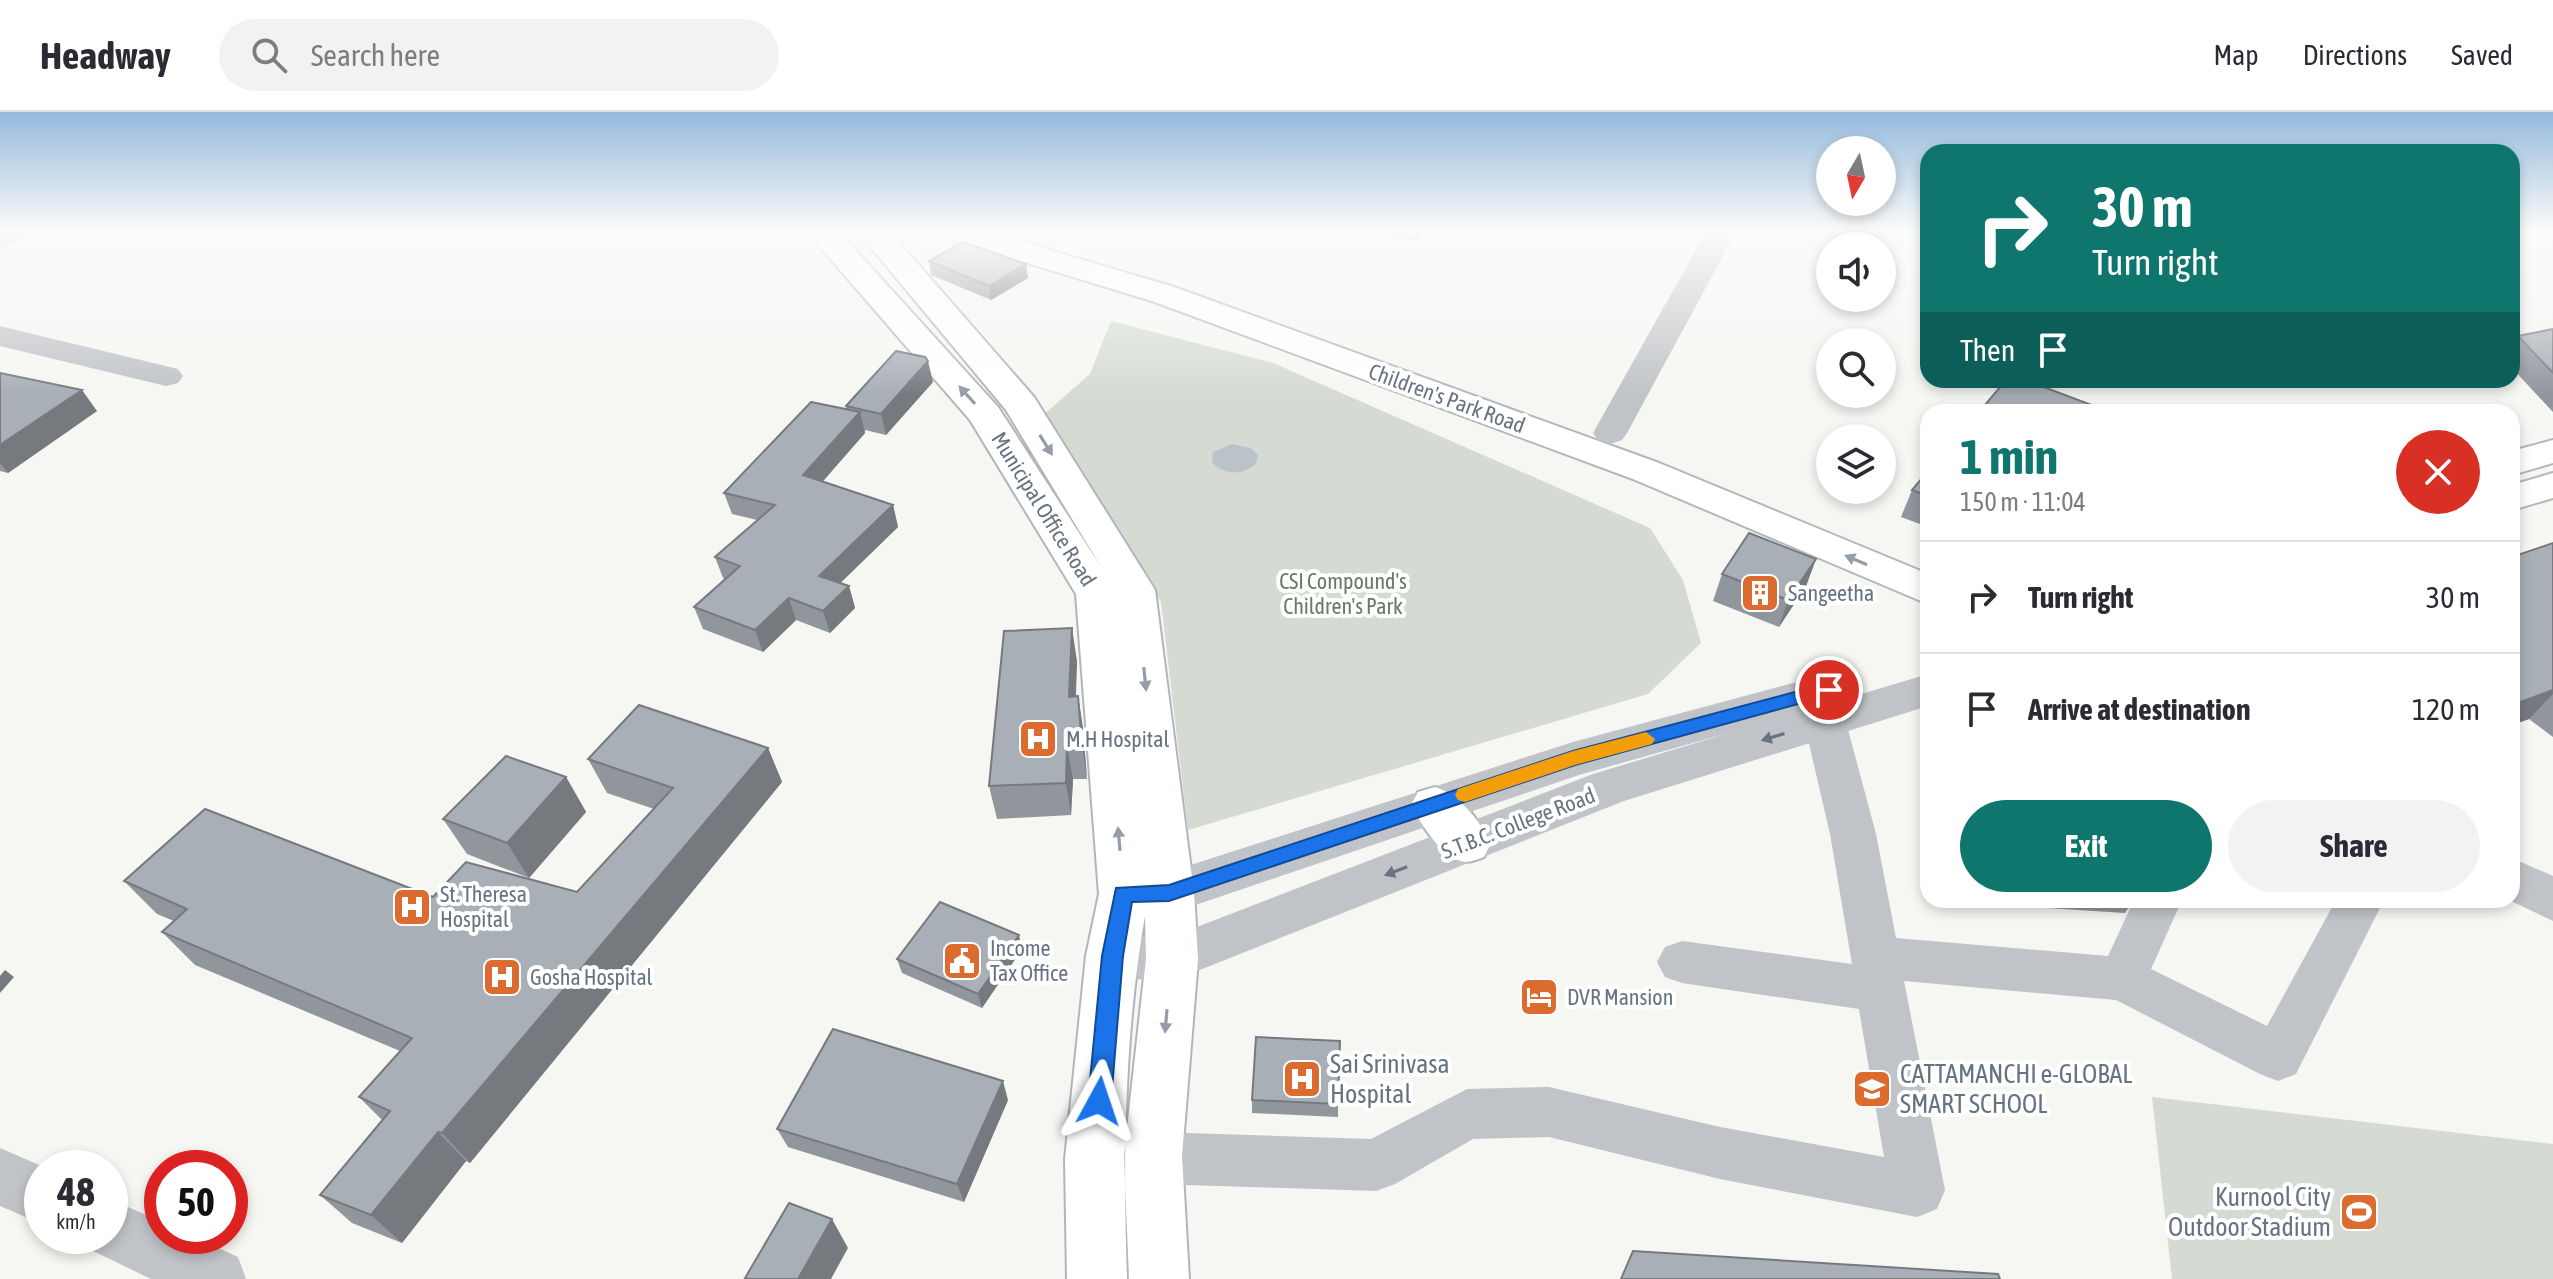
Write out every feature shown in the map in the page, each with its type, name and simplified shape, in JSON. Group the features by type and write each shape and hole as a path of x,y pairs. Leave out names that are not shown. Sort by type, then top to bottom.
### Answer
{"main road":[{"name":"Municipal Office Road","path":"871,286 985,415 1097,594 1124,894 1112,956 1094,1159 1097,1279"},
{"name":"Municipal Office Road","path":"920,286 1021,405 1135,590 1169,893 1172,959 1153,1156 1159,1279"},
{"name":"Children's Park Road","path":"1138,286 1646,471 1920,587"},
{"name":"Children's Park Road","path":"1203,286 1610,433 1920,557"},
{"path":"2520,461 2553,451"},
{"path":"2520,495 2553,485"},
{"path":"1435,805 1467,843"}],"street":[{"path":"1610,433 1691,286"},
{"path":"0,336 166,376"},
{"path":"1124,894 1169,893 1573,759 1920,663"},
{"name":"S.T.B.C. College Road","path":"1112,956 1172,959 1609,787 1920,692"},
{"path":"1094,1159 1153,1156 1376,1165 1467,1114 1549,1112 1720,1153 1917,1190 1853,834 1825,722"},
{"path":"2520,852 2553,869"},
{"path":"2520,882 2553,900"},
{"path":"2122,979 2154,908"},
{"path":"1682,962 1877,974 2122,979 2278,1057 2356,908"},
{"path":"0,1176 24,1187"},
{"path":"128,1237 216,1279"}],"green space":[{"name":"CSI Compound's Children's Park","path":"1111,321 1273,363 1650,528 1683,580 1701,643 1648,694 1188,830 1161,602 1042,416 1090,374"},
{"name":"Kurnool City Outdoor Stadium","path":"2152,1097 2553,1144 2553,1279 2172,1279"}],"shaded area":[{"path":"1232,444 1251,448 1258,455 1256,464 1233,472 1217,467 1212,462 1213,452"}],"building":[{"path":"2553,329 2553,373 2520,338 2520,336"},
{"path":"896,351 925,357 928,361 881,414 846,406"},
{"path":"0,373 82,390 0,445"},
{"path":"1999,388 2046,388 2089,404 1986,404"},
{"path":"811,402 860,412 803,475 893,505 819,576 849,586 823,611 789,598 755,630 694,607 740,566 715,557 775,505 724,493"},
{"path":"1920,480 1920,493 1912,490"},
{"path":"1749,533 1816,559 1788,600 1722,574"},
{"path":"2553,543 2553,690 2520,702 2520,554"},
{"name":"M.H Hospital","path":"1072,628 1069,697 1078,696 1082,746 1067,747 1066,783 989,786 1004,631"},
{"path":"639,705 768,748 442,1133 438,1132 371,1215 320,1195 390,1111 359,1097 412,1038 162,932 187,909 124,881 205,809 433,897 466,862 577,892 673,788 588,759"},
{"path":"506,756 566,777 507,843 443,819"},
{"name":"Income Tax Office","path":"940,902 1019,935 978,994 897,959"},
{"path":"833,1029 1003,1081 957,1184 777,1129"},
{"path":"1256,1037 1340,1041 1338,1104 1252,1100"},
{"path":"789,1203 832,1219 798,1279 745,1278"},
{"path":"1633,1251 1998,1274 2000,1279 1621,1279"}],"slow traffic":[{"path":"1465,795 1573,759 1646,739"}],"place":[{"name":"Sangeetha","path":"1760,593"},
{"name":"M.H Hospital","path":"1038,739"},
{"name":"St. Theresa Hospital","path":"412,907"},
{"name":"Income Tax Office","path":"962,961"},
{"name":"Gosha Hospital","path":"502,977"},
{"name":"DVR Mansion","path":"1539,997"},
{"name":"Sai Srinivasa Hospital","path":"1302,1079"},
{"name":"CATTAMANCHI e-GLOBAL SMART SCHOOL","path":"1872,1089"},
{"name":"Kurnool City Outdoor Stadium","path":"2359,1212"}],"route":[{"path":"1099,1101 1112,956 1124,894 1169,893 1573,759 1829,690"}]}
